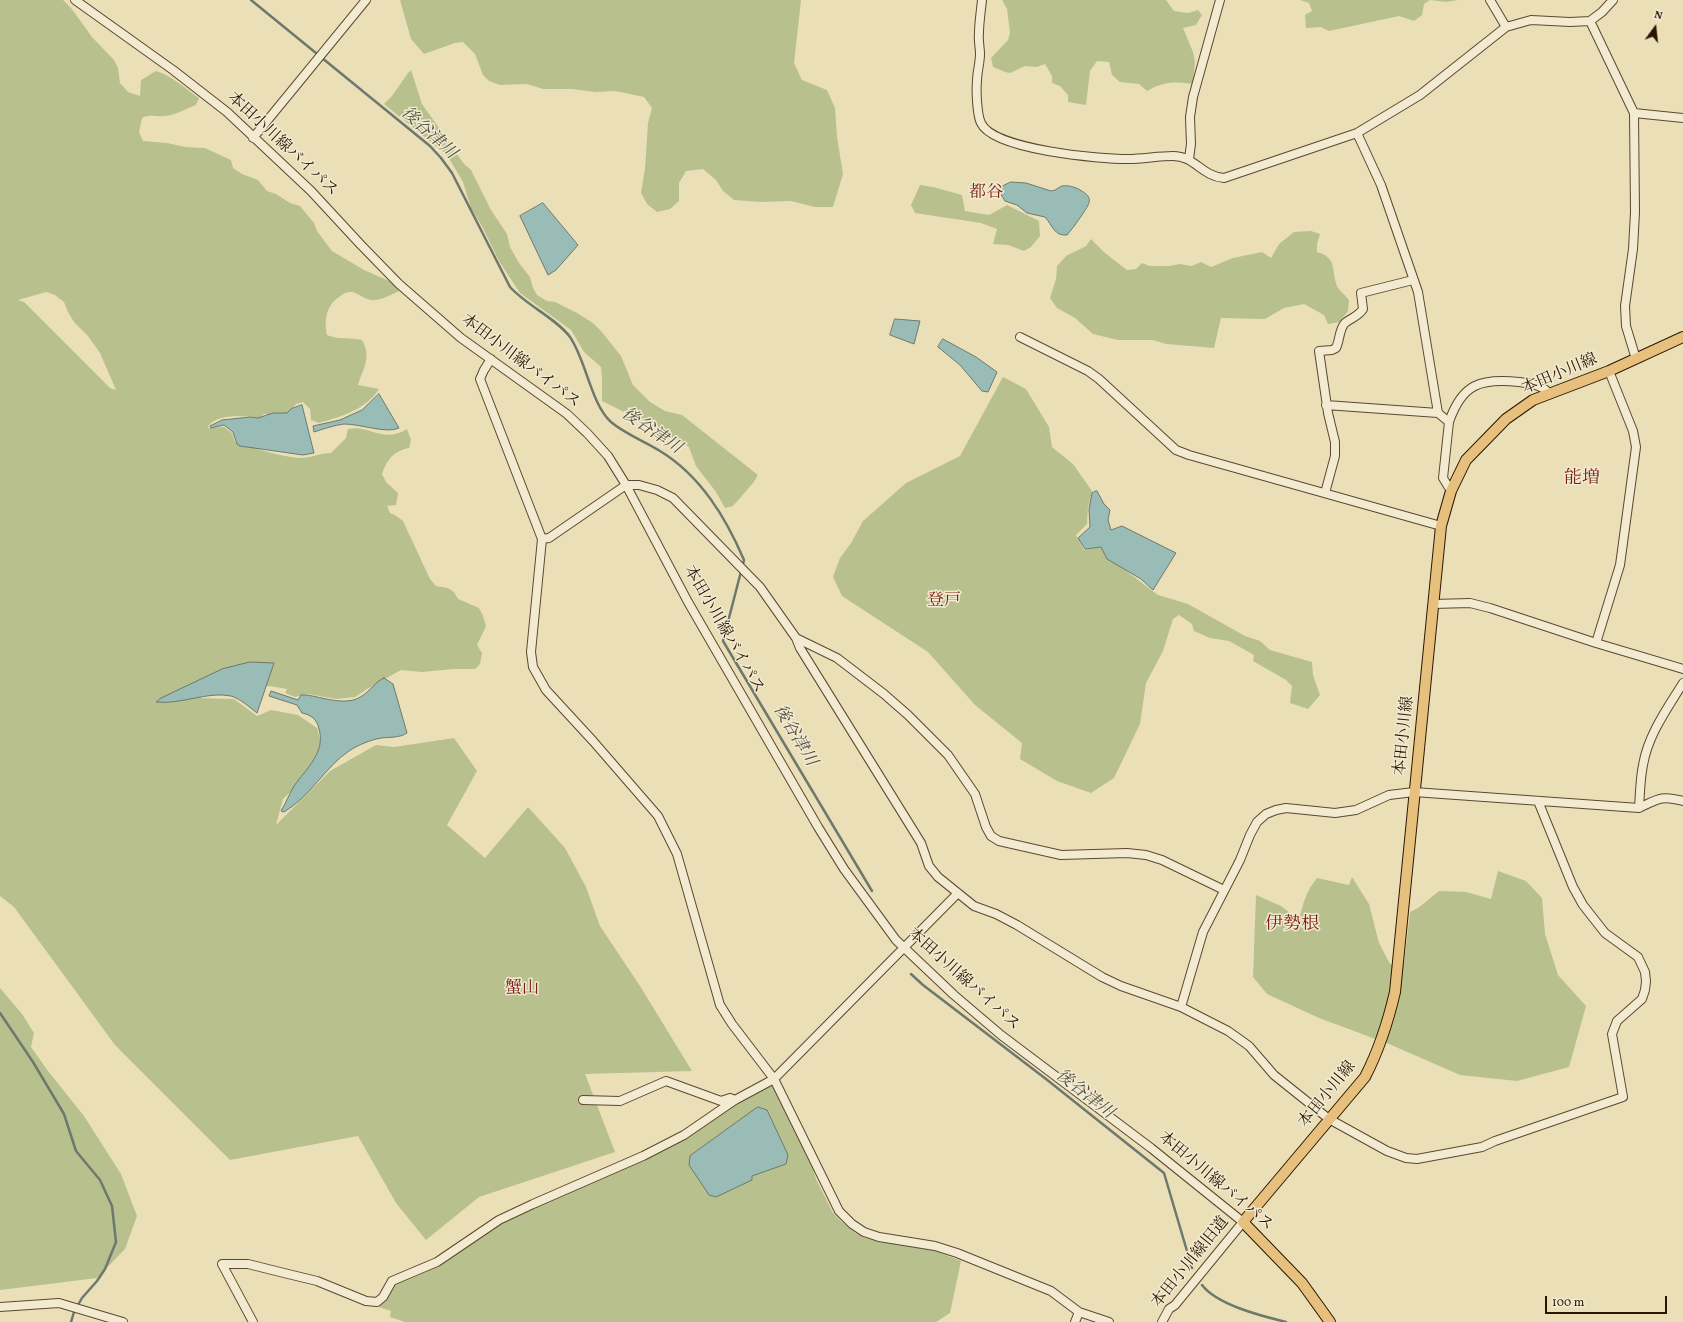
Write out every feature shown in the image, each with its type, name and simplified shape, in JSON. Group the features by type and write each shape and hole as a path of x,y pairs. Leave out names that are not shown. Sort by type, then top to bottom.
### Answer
{"main road":[{"name":"本田小川線","path":"1243,1222 1365,1078 1376,1056 1388,1024 1395,992 1441,526 1451,491 1466,460 1506,419 1533,400 1609,371 1683,337"},
{"name":"本田小川線バイパス","path":"1243,1222 1302,1283 1330,1322"}],"street":[{"name":"本田小川線バイパス","path":"75,0 196,87 311,190 399,284 461,338 567,414 587,433 608,456 626,486 688,602 818,827 844,869 871,908 904,948 954,995 1001,1035 1151,1148 1243,1222"},
{"path":"253,138 366,0"},
{"path":"982,0 979,34 980,55 977,81 981,124 986,130 1023,146 1061,154 1128,159 1174,156 1189,159 1205,173 1224,178 1358,133 1420,94 1506,27 1530,20 1570,22 1590,21 1602,12 1613,0"},
{"path":"1189,159 1191,144 1190,117 1193,97 1220,0"},
{"path":"1490,0 1506,27"},
{"path":"1590,21 1634,114 1635,212 1633,249 1625,306 1626,326 1636,359"},
{"path":"1634,114 1683,118"},
{"path":"1358,133 1381,185 1418,292 1438,413"},
{"path":"1325,493 1335,456 1335,442 1326,405 1319,351 1332,350 1336,348 1341,329 1345,324 1361,313 1363,309 1361,293 1413,280"},
{"path":"1020,337 1088,371 1099,379 1176,450 1189,456 1441,526"},
{"path":"491,359 480,379 542,539 531,652 533,667 546,690 593,741 658,816 678,854 720,1005 732,1024 774,1079 839,1211 852,1224 864,1232 879,1237 935,1246 957,1253 1051,1291 1079,1312 1109,1322"},
{"path":"1596,643 1620,565 1636,447 1633,431 1609,371"},
{"path":"1451,491 1443,478 1449,422 1455,406 1462,395 1474,386 1486,381 1499,380 1532,384 1544,388 1550,394"},
{"path":"1326,405 1438,413 1449,422"},
{"path":"542,539 549,538 626,486 639,485 657,490 673,498 760,587 791,634 796,638 837,658 884,694 948,755 975,794 986,827 991,836 999,841 1062,855 1127,852 1146,855 1162,860 1224,890"},
{"path":"1433,604 1470,603 1483,606 1596,643 1683,669"},
{"path":"796,638 800,648 921,843 929,866 938,877 974,906 996,914 1017,925 1102,977 1121,986 1180,1007 1217,1025 1249,1046 1274,1075 1329,1119 1388,1151 1406,1158 1417,1159 1482,1147 1495,1141 1623,1098 1612,1034 1617,1021 1642,999 1646,985 1645,972 1638,957 1605,933 1583,906 1573,887 1538,801"},
{"path":"1639,808 1643,764 1649,744 1658,723 1683,683"},
{"path":"1180,1007 1203,932 1240,860 1250,835 1257,822 1266,814 1286,808 1336,813 1356,810 1389,795 1414,792 1639,808 1660,798 1669,797 1683,801"},
{"path":"253,1322 222,1264 248,1264 317,1281 366,1301 377,1302 383,1297 392,1281 437,1262 499,1220 657,1149 684,1135 735,1100 774,1079 958,893"},
{"path":"583,1100 620,1101 666,1081 720,1101 730,1098 735,1100"},
{"name":"本田小川線旧道","path":"1162,1322 1169,1309 1175,1305 1243,1222"},
{"path":"0,1307 59,1303 123,1322"},
{"path":"1075,1322 1079,1312"}],"green space":[{"path":"0,0 63,0 71,8 92,37 114,60 118,68 120,83 128,92 140,96 141,80 156,71 173,79 199,98 196,105 177,113 165,116 150,116 142,118 139,132 143,141 167,143 185,147 205,148 231,160 233,168 242,174 258,180 267,191 276,194 290,203 300,206 314,223 317,231 332,251 364,270 396,284 399,291 390,296 376,300 371,300 353,292 347,292 331,305 327,314 327,335 362,340 365,346 366,363 358,385 379,389 368,402 344,415 319,423 311,420 310,409 303,402 296,404 286,416 264,414 260,418 240,416 223,418 211,423 208,428 224,427 232,433 235,442 278,455 295,458 331,453 346,438 348,429 363,429 390,435 407,429 411,440 409,448 399,451 392,456 386,464 382,474 386,482 398,493 396,505 387,506 390,513 403,521 430,579 436,586 448,588 454,592 458,599 479,608 486,626 477,645 482,653 480,664 475,669 453,669 422,672 401,670 355,697 336,699 308,694 295,697 285,693 287,689 270,686 208,694 200,698 234,699 257,716 271,710 298,715 317,728 324,752 304,779 283,799 276,825 330,771 376,745 394,747 454,738 477,771 447,825 485,858 528,807 565,848 586,887 600,926 640,986 692,1071 585,1074 615,1152 479,1197 426,1240 396,1203 358,1136 230,1160 115,1045 14,907 0,896","holes":["46,292 55,295 64,302 74,322 88,336 100,353 116,390 110,388 24,302 18,300"]},
{"path":"400,0 801,0 794,63 802,80 827,90 835,108 837,137 843,174 833,207 815,207 791,201 761,202 734,200 723,191 716,180 703,169 686,171 679,183 679,201 670,209 657,212 647,204 641,193 645,168 648,123 652,108 644,97 615,91 595,92 572,89 543,89 527,84 500,85 489,81 483,75 475,54 463,42 455,43 424,54 411,39"},
{"path":"1002,0 1166,0 1174,11 1188,13 1198,10 1202,15 1196,25 1183,28 1193,52 1195,62 1193,84 1169,83 1147,91 1139,84 1120,82 1112,75 1109,62 1097,61 1090,71 1086,105 1068,102 1068,95 1060,86 1052,83 1052,76 1045,64 1037,67 1025,66 1010,73 993,67 991,58 1008,40 1010,33 1007,9"},
{"path":"1300,0 1430,0 1424,4 1422,15 1414,21 1399,16 1329,31 1321,27 1306,28 1305,15 1312,11 1309,3"},
{"path":"1430,0 1458,0 1446,2"},
{"path":"411,70 422,104 464,164 471,170 491,210 507,234 510,247 519,263 530,277 537,295 547,301 555,302 577,313 593,323 621,356 633,385 650,402 665,411 682,415 758,475 733,506 725,508 716,492 696,466 689,447 654,427 602,401 601,367 584,352 571,330 520,293 499,261 483,228 471,208 463,182 447,155 384,104 392,96"},
{"path":"920,185 962,195 965,211 989,215 1007,205 1039,221 1040,236 1031,247 1024,251 1008,245 993,244 997,229 981,223 915,213 911,205"},
{"path":"1311,231 1320,234 1317,244 1317,252 1324,255 1331,262 1338,288 1349,300 1348,311 1340,322 1328,324 1324,315 1304,304 1284,308 1265,319 1221,318 1214,348 1166,344 1153,340 1118,340 1093,334 1075,318 1057,308 1050,298 1056,279 1057,266 1066,256 1086,246 1091,239 1105,253 1127,270 1136,269 1142,263 1150,266 1169,266 1180,264 1192,266 1201,262 1211,267 1233,258 1262,252 1271,258 1279,244 1294,232"},
{"path":"1003,377 1026,389 1049,427 1052,447 1073,464 1092,491 1088,507 1087,524 1076,535 1084,550 1101,546 1109,558 1158,595 1188,604 1245,636 1260,641 1270,650 1312,662 1313,675 1320,695 1308,709 1290,703 1292,686 1286,680 1253,661 1254,655 1229,641 1210,638 1194,631 1192,624 1179,615 1173,619 1163,651 1146,683 1140,724 1114,778 1091,793 1057,781 1020,759 1022,743 975,705 928,652 842,596 833,577 840,558 851,543 863,521 906,483 960,456"},
{"path":"1498,871 1526,881 1542,898 1545,934 1558,975 1586,1006 1569,1067 1517,1081 1460,1075 1389,1044 1319,1018 1267,994 1253,977 1256,895 1281,906 1299,920 1308,893 1317,878 1349,885 1352,877 1369,904 1379,943 1390,964 1404,963 1410,912 1418,908 1439,891 1466,892 1491,899"},
{"path":"0,988 22,1014 34,1033 31,1047 84,1116 121,1174 137,1216 125,1249 97,1278 0,1290"},
{"path":"773,1085 811,1162 816,1179 833,1213 840,1220 855,1233 865,1238 879,1242 933,1250 961,1261 950,1313 936,1322 405,1322 390,1317 391,1311 376,1306 385,1299 394,1283 417,1276 439,1265 499,1224 544,1201 694,1133 749,1097"}],"water":[{"path":"1011,182 1026,183 1051,191 1062,186 1071,186 1085,193 1088,196 1089,201 1085,211 1071,230 1067,235 1063,235 1054,230 1045,217 1027,213 1017,205 1005,201 999,191 1001,187"},
{"path":"543,203 578,245 556,270 548,275 520,216"},
{"path":"895,319 920,321 914,344 890,335"},
{"path":"943,339 976,357 997,372 988,392 982,391 960,365 938,347"},
{"path":"379,394 399,428 387,430 344,424 314,432 313,426 340,420 362,410"},
{"path":"302,405 314,453 303,455 240,446 237,444 233,432 224,425 211,428 210,426 222,420 250,417 258,418 273,413 287,413 291,409"},
{"path":"1097,491 1104,504 1110,510 1108,520 1111,530 1122,526 1176,553 1153,590 1141,579 1107,559 1101,547 1085,549 1078,538 1090,527 1089,509 1092,493"},
{"path":"250,662 274,663 257,713 238,699 231,696 222,695 203,696 175,702 156,702 161,698 222,669"},
{"path":"384,678 393,684 407,733 398,737 373,740 353,749 341,757 293,806 284,812 281,811 294,786 314,760 320,745 320,737 317,723 313,718 302,713 297,705 269,696 271,691 298,700 301,695 306,695 349,701 362,696 378,681"},
{"path":"758,1107 767,1110 788,1155 786,1164 752,1176 752,1180 716,1197 709,1195 689,1165 690,1156"}],"waterway":[{"name":"後谷津川","path":"251,0 430,146 452,173 510,287 524,300 557,324 570,337 576,347 593,393 604,414 611,422 622,430 654,447 675,461 700,485 711,499 729,529 744,560 723,641 872,891"},
{"name":"後谷津川","path":"911,974 923,985 1046,1079 1164,1173 1192,1268"},
{"path":"0,1013 33,1062 64,1114 76,1151 100,1180 112,1206 116,1242 105,1269 82,1298 74,1312 71,1322"},
{"name":"後谷津川","path":"1202,1285 1209,1292 1229,1304 1253,1313 1286,1322"}],"district":[{"name":"都谷","path":"986,194"},
{"name":"能増","path":"1582,480"},
{"name":"登戸","path":"944,602"},
{"name":"伊勢根","path":"1292,926"},
{"name":"蟹山","path":"522,990"}]}
